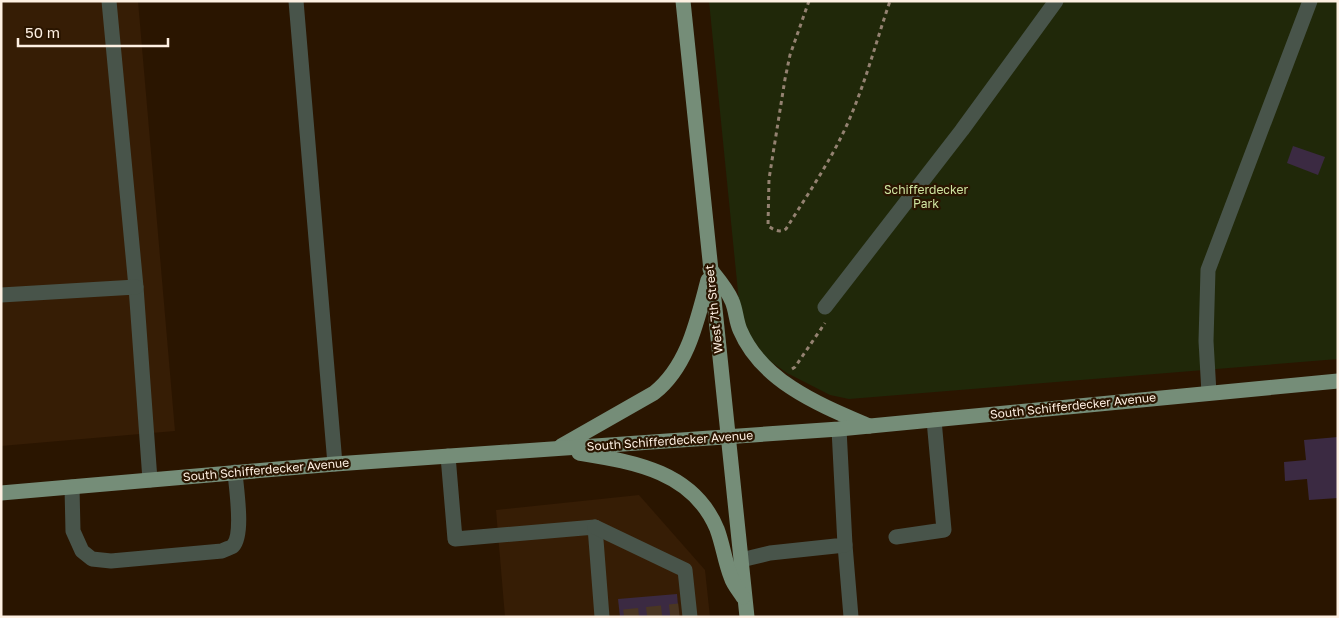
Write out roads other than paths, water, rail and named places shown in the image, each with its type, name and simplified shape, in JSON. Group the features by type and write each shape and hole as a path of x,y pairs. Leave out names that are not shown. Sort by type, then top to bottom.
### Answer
{"main road":[{"name":"West 7th Street","path":"683,1 747,617"},
{"path":"710,269 723,285 732,301 739,330 755,359 779,380 842,414 870,426"},
{"path":"555,449 654,393 666,384 678,366 692,336 710,269"},
{"name":"South Schifferdecker Avenue","path":"1,493 335,464 839,429 1338,381"},
{"path":"555,449 649,467 669,477 692,494 706,508 716,528 731,579 745,599"}],"lane":[{"path":"109,1 136,288 150,480"},
{"path":"296,1 335,464"},
{"path":"825,307 962,130 1056,1"},
{"path":"1209,393 1206,341 1208,270 1310,1"},
{"path":"1,295 136,288"},
{"path":"896,537 944,530 934,420"},
{"path":"839,429 850,617"},
{"path":"448,456 455,539 595,527 685,570 686,613"},
{"path":"72,487 75,536 82,551 92,559 111,561 222,551 233,546 238,536 234,472"},
{"path":"595,527 602,617"},
{"path":"741,560 770,553 845,545"}],"tunnel":[{"path":"624,617 679,611"}],"park label":[{"name":"Schifferdecker Park","path":"926,197"}]}
